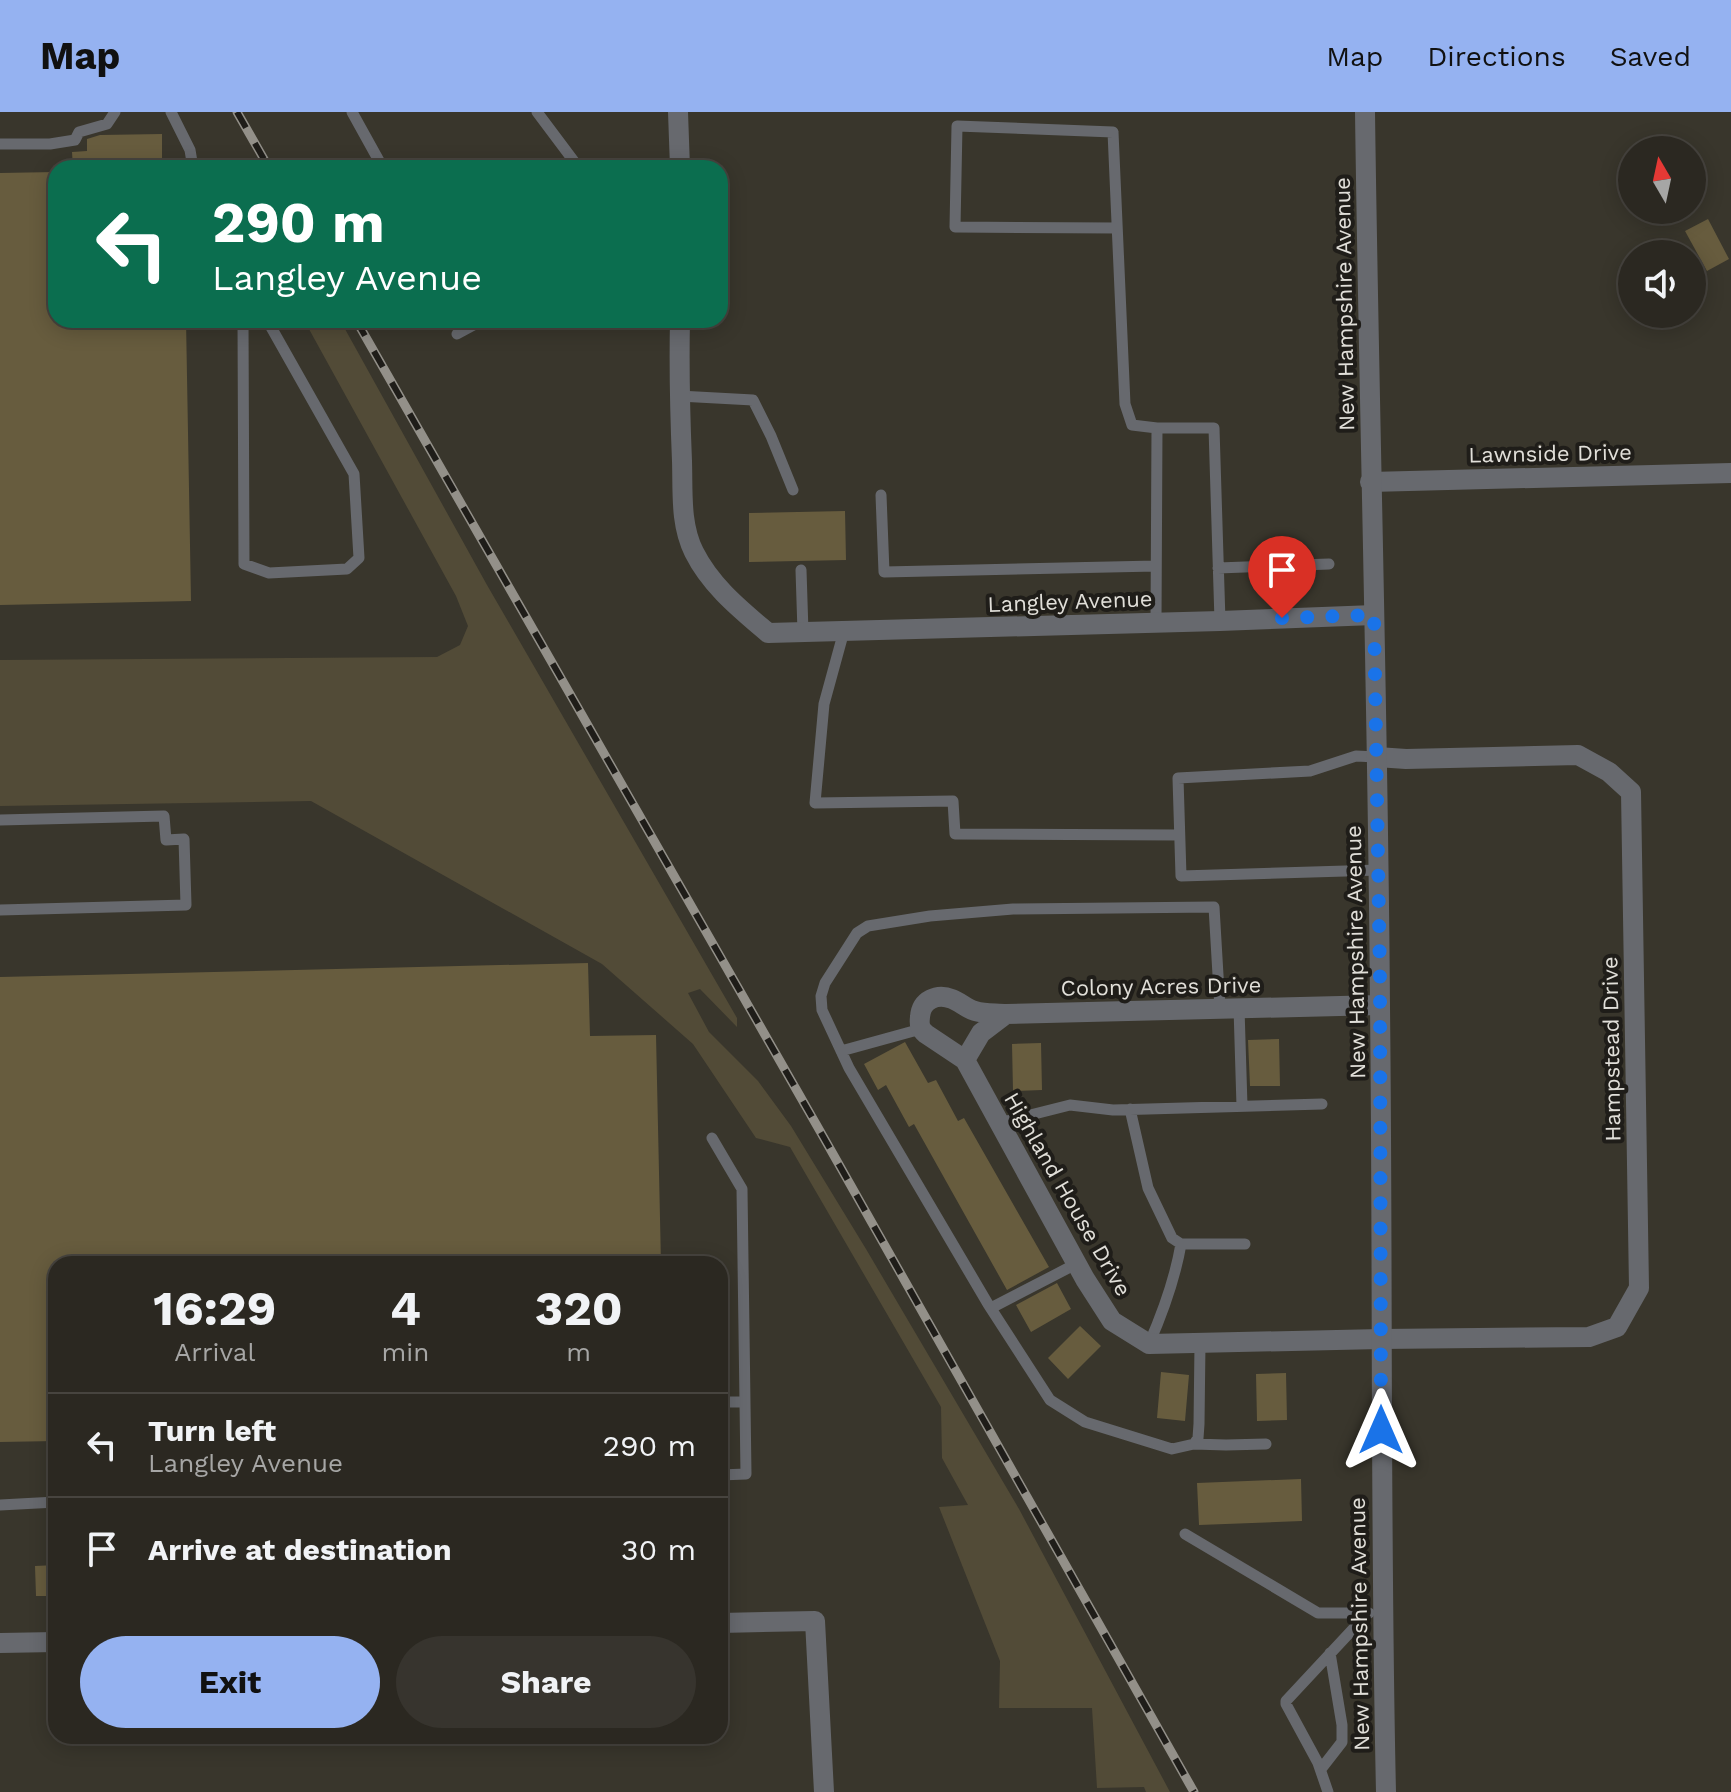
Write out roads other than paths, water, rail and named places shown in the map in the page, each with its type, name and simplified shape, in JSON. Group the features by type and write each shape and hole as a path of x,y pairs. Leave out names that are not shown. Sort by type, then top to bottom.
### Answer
{"street":[{"path":"678,112 680,160"},
{"name":"New Hampshire Avenue","path":"1365,112 1380,1005 1381,1339 1375,1613 1386,1792"},
{"path":"679,396 680,328"},
{"name":"Langley Avenue","path":"679,396 684,522 694,551 730,600 768,633 1374,615"},
{"name":"Lawnside Drive","path":"1370,482 1731,473"},
{"name":"Hampstead Drive","path":"1377,757 1578,755 1609,772 1631,792 1639,1288 1617,1327 1589,1337 1381,1339"},
{"name":"Colony Acres Drive","path":"921,1029 921,1008 927,1000 937,997 951,998 974,1011 1006,1014 1380,1005"},
{"path":"921,1029 965,1060 981,1033 1006,1014"},
{"name":"Highland House Drive","path":"965,1060 1076,1264 1112,1321 1149,1344"},
{"path":"1149,1344 1381,1339"},
{"path":"728,1623 815,1621 824,1792"},
{"path":"0,1643 48,1642"}],"lane":[{"path":"0,144 50,144 75,140 79,132 107,124 115,112"},
{"path":"171,112 190,150 192,160"},
{"path":"352,112 379,160"},
{"path":"537,112 573,160"},
{"path":"1117,228 955,227 957,126 1113,132 1125,404 1132,425 1214,428 1220,621"},
{"path":"243,328 244,564 269,573 347,569 359,558 354,474 272,328"},
{"path":"457,334 468,328"},
{"path":"679,396 753,400 793,490"},
{"path":"1156,622 1157,428"},
{"path":"881,495 884,572 1156,566"},
{"path":"1218,568 1329,564"},
{"path":"801,570 803,632"},
{"path":"844,631 824,704 815,803 953,801 955,834 1179,835"},
{"path":"1377,757 1356,756 1310,771 1178,778 1179,835 1181,876 1379,870"},
{"path":"0,820 164,816 166,840 184,839 186,905 0,910"},
{"path":"1242,1106 1214,907 1013,909 930,916 868,926 857,933 825,983 821,996 822,1010 849,1068 991,1308 1050,1400 1085,1422 1172,1449 1194,1444 1266,1444"},
{"path":"841,1051 921,1029"},
{"path":"999,1123 1070,1105 1113,1110 1322,1104"},
{"path":"1130,1109 1148,1188 1172,1238 1181,1244 1245,1244"},
{"path":"712,1138 742,1189 746,1474 728,1475"},
{"path":"1149,1344 1162,1315 1181,1244"},
{"path":"991,1308 1076,1264"},
{"path":"1194,1444 1198,1438 1199,1424 1200,1344"},
{"path":"728,1402 745,1402"},
{"path":"0,1505 48,1502"},
{"path":"1185,1534 1318,1613 1375,1613"},
{"path":"1328,1792 1321,1769 1286,1701 1330,1653 1375,1613"},
{"path":"1321,1769 1342,1742 1330,1653"}],"railway":[{"path":"237,112 264,160"},
{"path":"361,328 1194,1792"}]}
